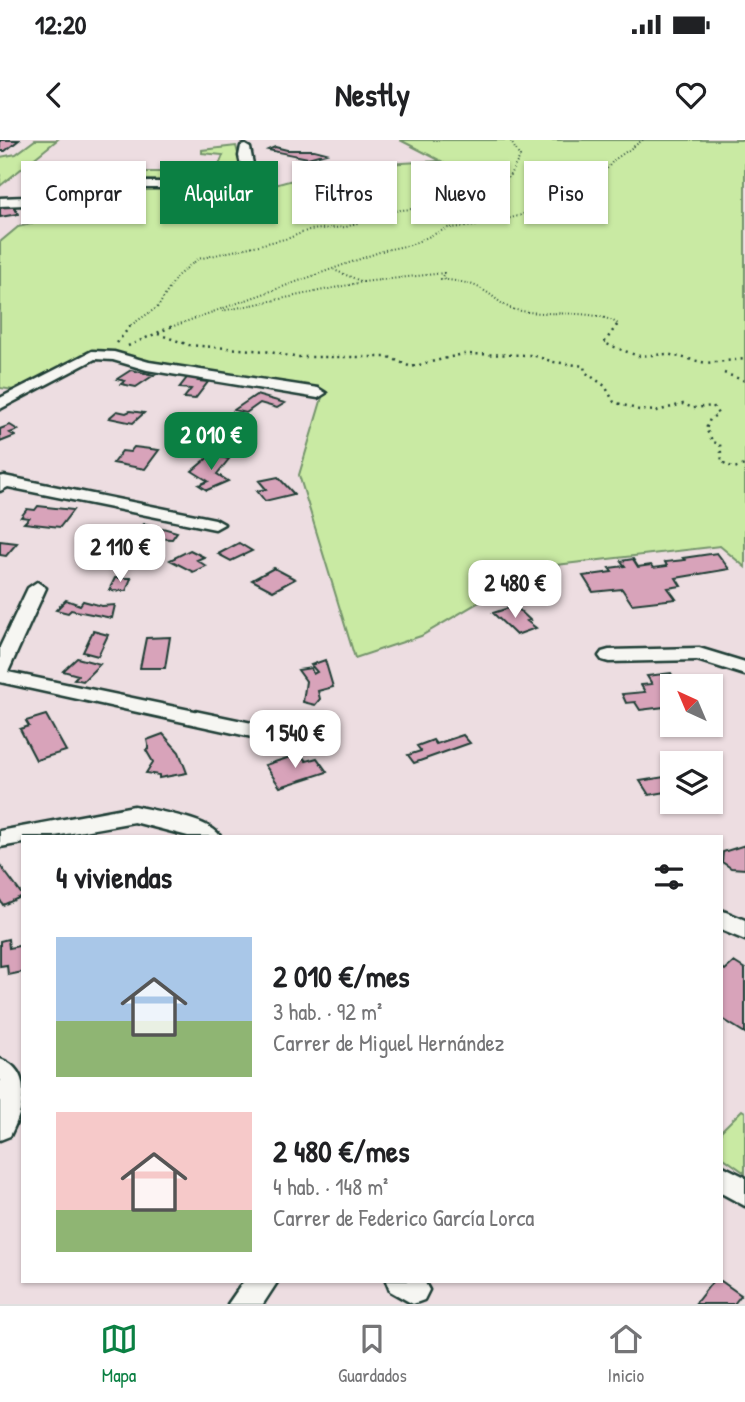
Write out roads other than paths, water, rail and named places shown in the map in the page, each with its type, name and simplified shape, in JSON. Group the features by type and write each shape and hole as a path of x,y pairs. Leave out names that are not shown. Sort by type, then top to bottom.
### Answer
{"street":[{"path":"0,202 25,201 121,185 240,185 250,181 251,173 244,153 245,148"},
{"path":"0,404 92,355 114,356 147,366 318,393"},
{"path":"2,484 215,524"},
{"path":"0,669 37,588"},
{"path":"609,656 699,654 745,669"},
{"path":"0,676 252,730 289,729"},
{"path":"21,835 134,814 179,824 206,835"},
{"path":"0,839 21,835"},
{"path":"723,920 745,931"},
{"path":"0,1070 15,1089 0,1128"},
{"path":"723,1178 745,1193"},
{"path":"244,1304 261,1283"}]}
